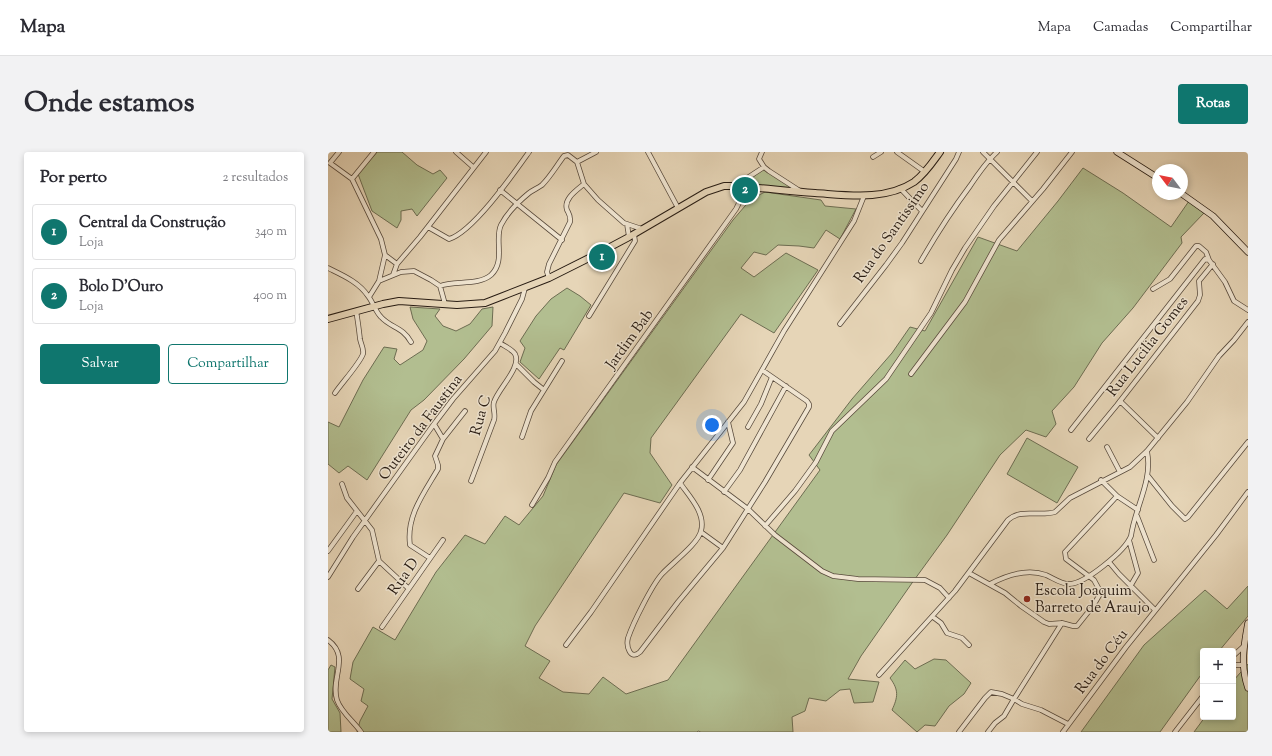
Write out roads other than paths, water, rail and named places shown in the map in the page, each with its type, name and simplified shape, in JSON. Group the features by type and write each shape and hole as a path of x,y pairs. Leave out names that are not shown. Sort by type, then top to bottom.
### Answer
{"main road":[{"path":"328,319 373,306 404,301 457,305 485,303 549,278 632,236 711,190 724,186 738,186 864,196 900,188 913,182 925,172 940,152"}],"street":[{"path":"339,152 329,164 352,179 381,239 385,254 379,281 369,297"},
{"path":"352,179 374,152"},
{"path":"456,152 473,167"},
{"path":"393,275 397,264 428,228 473,167 486,152"},
{"path":"428,228 449,239 467,227 482,213 520,166 529,152"},
{"path":"577,162 596,152"},
{"path":"648,152 678,208"},
{"path":"762,152 759,158 764,167 802,192"},
{"path":"873,157 881,152"},
{"path":"897,152 925,172"},
{"name":"Rua do Santissimo","path":"840,324 886,266 956,159 959,152"},
{"path":"983,152 1032,201"},
{"path":"921,261 941,227 990,158 997,152"},
{"path":"765,526 795,491 816,462 832,431 886,379 900,360 931,313 952,270 965,248 1013,181 1037,152"},
{"path":"911,374 965,302 999,240 1072,152"},
{"path":"1117,152 1152,174"},
{"path":"440,286 483,279 491,274 497,266 501,226 517,204 541,185 564,156 568,155 577,162 584,184 606,208 627,224 642,229"},
{"path":"738,186 764,167"},
{"path":"549,278 547,272 549,264 569,226 571,218 566,209 566,204 584,184"},
{"name":"Jardim Bab","path":"532,505 548,478 555,462 736,209 742,197 738,186"},
{"path":"900,188 922,211"},
{"path":"500,190 562,240"},
{"path":"566,645 592,612 680,483 744,402 794,315 854,222 864,196"},
{"path":"1188,198 1213,216 1248,252"},
{"path":"589,316 635,241 627,224"},
{"path":"1153,289 1170,279 1196,246 1200,246 1225,282 1234,301 1248,310"},
{"path":"385,254 397,264"},
{"path":"1071,430 1202,261 1204,259 1209,260"},
{"name":"Rua Lucilia Gomes","path":"1089,439 1198,301 1200,295 1199,281 1212,264"},
{"path":"328,268 359,285 369,297 379,316 406,333 411,342"},
{"path":"379,281 393,275 407,271 414,271 440,286 445,304"},
{"name":"Outeiro da Faustina","path":"328,577 365,520 434,424 500,343 522,299 525,288"},
{"path":"335,393 359,362 363,354 363,345 360,339 356,311"},
{"path":"879,674 949,598 1012,516 1021,513 1055,512 1070,498 1101,480 1130,467 1147,451 1187,402 1219,356 1248,322"},
{"path":"500,343 514,353 516,357 516,364 544,390"},
{"path":"522,437 530,411 562,361"},
{"name":"Rua C","path":"470,481 494,420 494,402 516,364"},
{"path":"680,483 694,502 701,516 701,532 695,542 662,574 655,584 630,632 627,642 630,653 634,655 637,655 640,652 678,602 723,548 809,407 807,400 762,370"},
{"path":"748,427 761,404 772,377"},
{"path":"724,492 740,470 786,386"},
{"path":"1120,401 1158,438"},
{"path":"430,558 410,545 409,534 418,502 438,470 435,456 443,439 465,410"},
{"path":"708,480 732,446 728,422"},
{"path":"434,424 443,439"},
{"path":"1148,476 1183,518 1188,517 1248,442"},
{"path":"1106,448 1120,472"},
{"path":"990,584 1008,576 1029,572 1040,573 1060,582 1069,584 1090,577 1109,562 1129,540 1148,476 1149,464 1147,451"},
{"path":"692,467 748,509 765,526 815,567 827,574 838,577 858,579 925,580 940,588 949,598"},
{"path":"1101,480 1117,496 1138,510"},
{"path":"342,484 347,498 374,533 379,562 408,588"},
{"name":"Rua do Céu","path":"1063,732 1155,610 1216,535 1248,492"},
{"path":"969,573 990,584 1044,622 1050,624 1062,623 1076,627 1093,606 1100,594 1098,585 1066,559 1065,552 1117,496"},
{"path":"328,551 357,511"},
{"path":"1137,516 1154,560"},
{"path":"701,532 723,548"},
{"name":"Rua D","path":"382,627 443,540"},
{"path":"1129,540 1138,574 1130,585"},
{"path":"358,589 379,562"},
{"path":"1109,562 1155,610"},
{"path":"933,617 941,623 947,633 962,638 969,645"},
{"path":"988,732 1004,716 1062,623"},
{"path":"1248,623 1243,664 1248,688"},
{"path":"328,640 337,648 339,655 336,688 338,701 361,732"},
{"path":"1236,653 1244,646"},
{"path":"1236,665 1243,664"},
{"path":"959,732 991,692 998,692 1022,704 1041,710 1068,724"},
{"path":"1175,732 1200,700"}],"place":[{"name":"Bolo D'Ouro","path":"745,190"},
{"name":"Central da Construção","path":"602,257"},
{"name":"Escola Joaquim Barreto de Araujo","path":"1027,599"}]}
